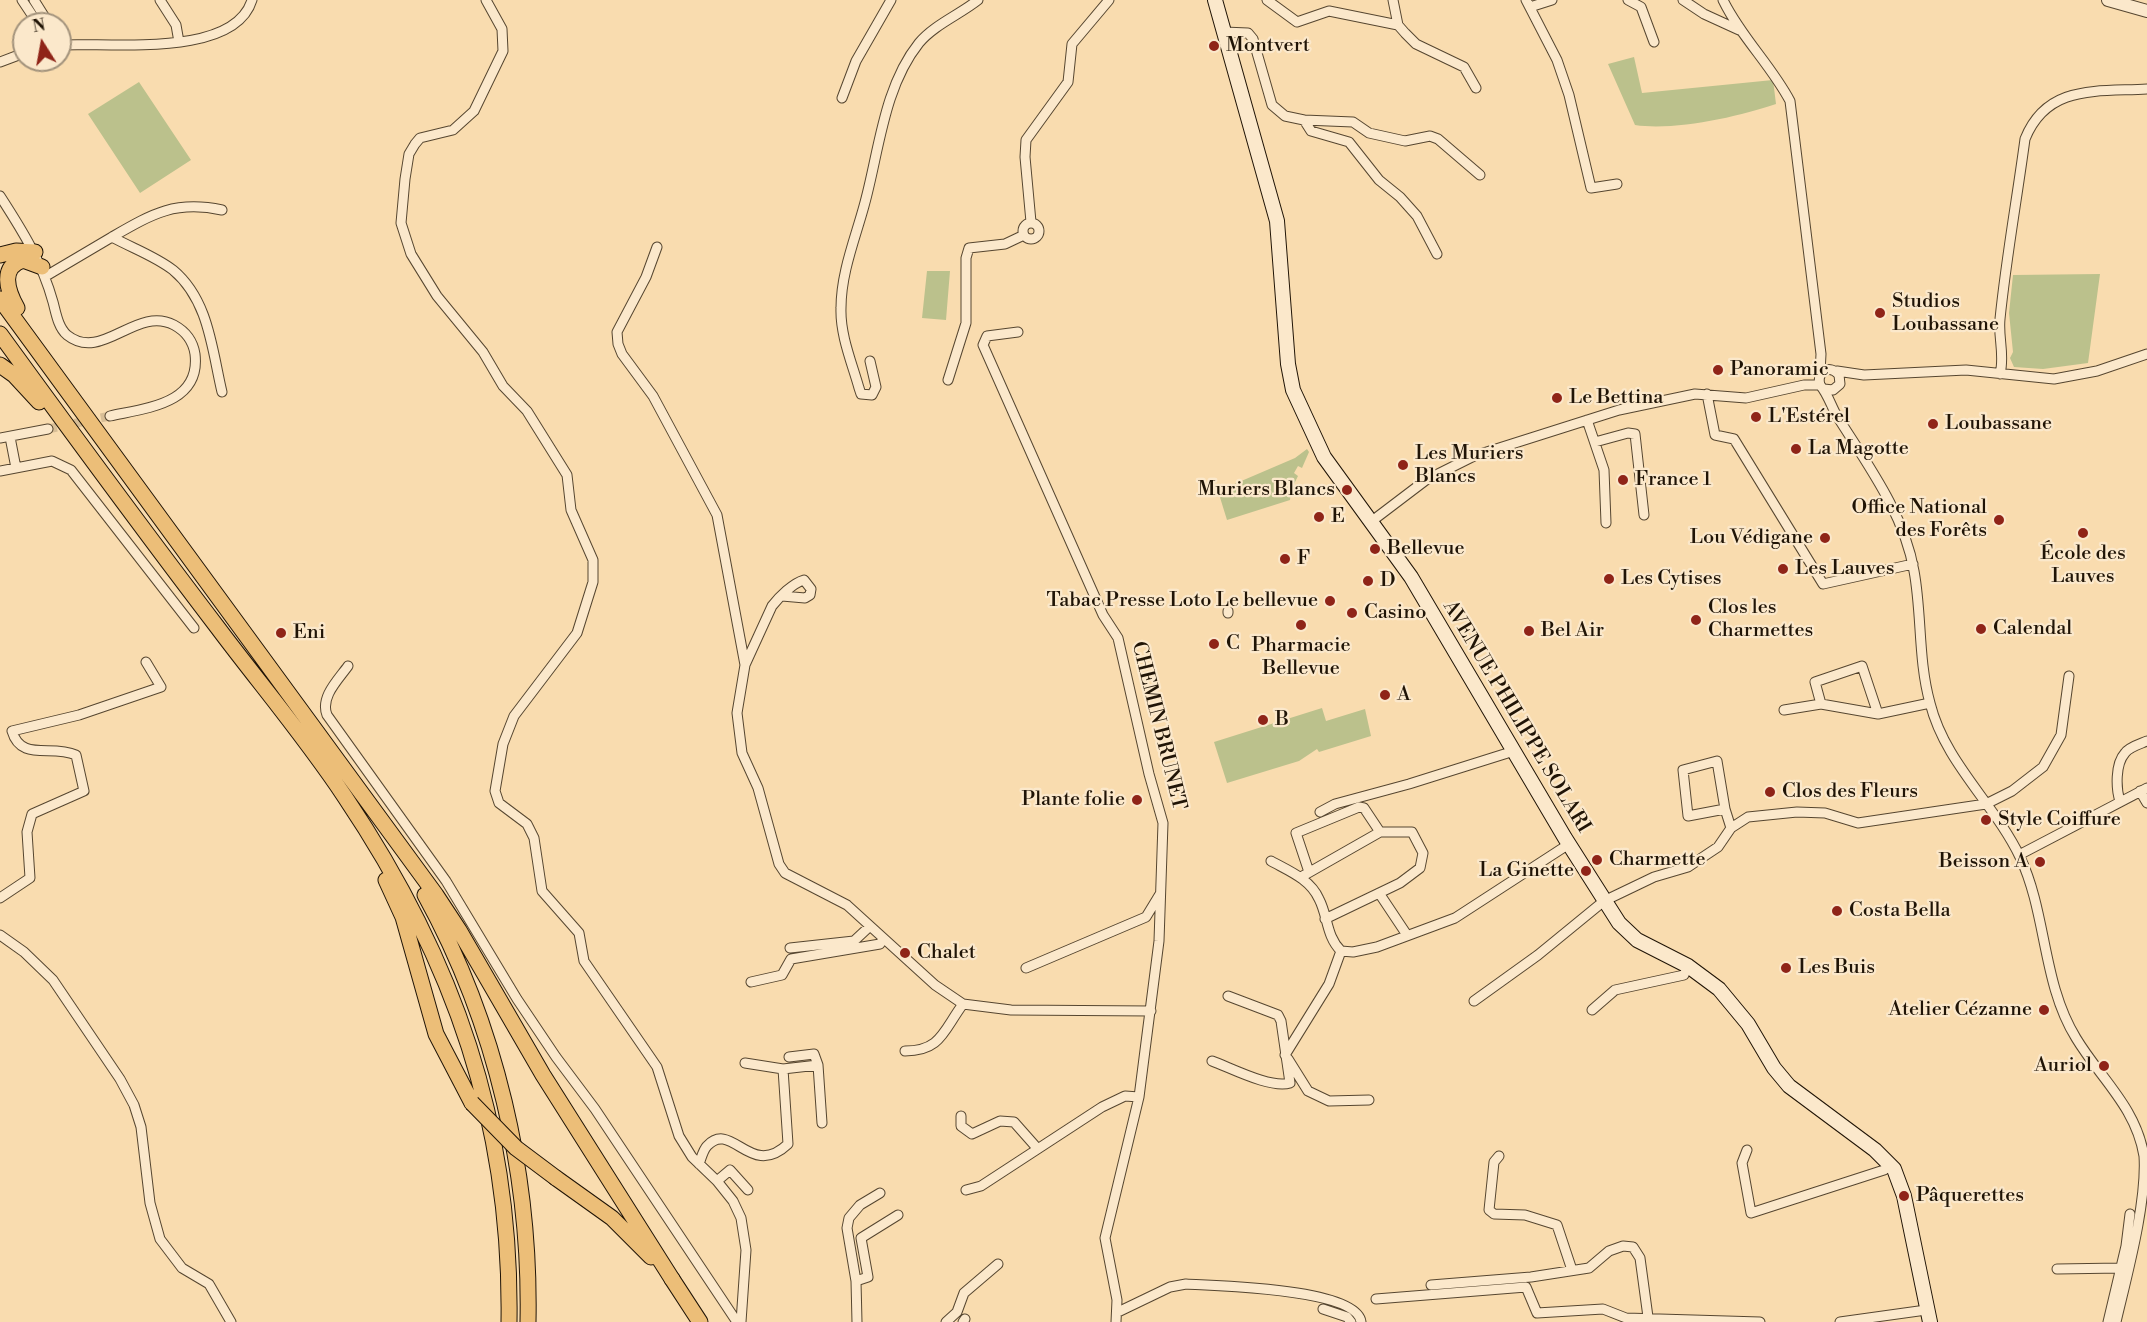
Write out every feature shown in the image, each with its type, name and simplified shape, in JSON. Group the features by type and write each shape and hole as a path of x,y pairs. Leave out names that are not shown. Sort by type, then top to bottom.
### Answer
{"main road":[{"name":"AVENUE PHILIPPE SOLARI","path":"1215,0 1277,221 1288,364 1293,390 1329,465 1411,577 1569,844 1619,923 1636,940 1688,966 1728,998 1748,1024 1774,1068 1789,1086 1875,1150 1891,1165 1900,1180 1904,1196 1928,1316"},
{"path":"0,255 22,250 35,252"},
{"path":"44,271 30,261 16,262 5,273 4,285 63,386"},
{"path":"0,298 459,930 543,1075 700,1322"},
{"path":"0,334 101,473 345,796 399,883 425,931 453,997 484,1096 504,1200 509,1322"},
{"path":"0,364 21,381 101,473"},
{"path":"345,796 403,916 436,1034 472,1103 516,1148 612,1218 672,1279"},
{"path":"390,832 440,922 479,1018 496,1071 510,1128 526,1235 528,1322"}],"street":[{"path":"160,0 176,25 179,42"},
{"path":"72,43 179,42 206,38 240,19 252,0"},
{"path":"486,0 502,29 503,51 474,111 453,130 420,138 409,154 401,223 411,254 437,296 483,352 503,386 526,411 567,475 571,510 593,560 593,582 577,633 514,717 503,744 495,791 499,803 527,825 534,838 542,891 579,933 584,961 657,1067 679,1136 699,1164 733,1201 741,1218 746,1250 739,1322"},
{"path":"842,98 856,61 891,0"},
{"path":"870,361 876,387 872,395 866,396 861,394 858,388 842,327 841,295 856,225 864,208 889,106 902,70 920,43 932,30 978,0"},
{"path":"948,381 966,322 966,258 969,248 1005,244 1024,235 1023,227 1031,222 1024,157 1026,140 1068,82 1072,44 1109,0"},
{"path":"1267,0 1298,22 1329,11 1398,25"},
{"path":"1393,0 1398,25 1416,44 1464,67 1476,88"},
{"path":"1552,0 1528,4 1557,60 1569,95 1591,188 1617,184"},
{"path":"1628,0 1641,7 1654,42"},
{"path":"1683,0 1704,14 1740,30"},
{"path":"1723,0 1740,30 1782,86 1790,101 1821,354 1821,381 1892,507 1912,564 1930,703 1947,750 2019,855 2032,887 2060,1003 2076,1038 2116,1090 2129,1112 2144,1154 2146,1175 2138,1228 2116,1322"},
{"path":"2108,0 2147,10"},
{"path":"2139,0 2147,2"},
{"path":"1224,32 1248,33 1253,39 1272,105 1285,116 1304,120 1353,122 1369,133 1405,141 1430,136 1438,139 1480,175"},
{"path":"2001,374 2004,360 2000,340 2002,302 2025,139 2033,119 2044,108 2062,98 2080,93 2147,89"},
{"path":"1304,120 1311,131 1349,142 1379,180 1400,197 1417,216 1437,254"},
{"path":"0,196 35,252 44,271 59,325 75,340 96,343 134,325 152,321 174,325 191,340 195,358 194,370 184,390 168,402 110,416"},
{"path":"44,271 112,237 142,219 174,207 206,206 222,210"},
{"path":"112,237 166,265 192,292 206,323 222,392"},
{"path":"657,247 646,277 617,332 618,344 622,354 653,396 717,515 745,665"},
{"name":"CHEMIN BRUNET","path":"1018,332 987,336 983,345 1103,615 1118,638 1149,774 1163,823 1159,941 1151,1011 1139,1096 1105,1238 1118,1312 1116,1322"},
{"path":"1821,354 1835,370 1838,386 1834,406"},
{"path":"1821,381 1826,369 1864,375 1953,370 2041,379 2075,377 2147,354"},
{"path":"1372,521 1406,493 1448,468 1474,456 1637,405 1707,394 1746,398 1821,381 1838,386 1864,375"},
{"path":"1707,394 1715,435 1734,438 1823,584 1912,564"},
{"path":"1587,420 1604,470 1606,523"},
{"path":"16,468 5,437 48,429"},
{"path":"1596,442 1628,433 1635,434 1644,515"},
{"path":"0,471 52,461 71,470 194,628"},
{"path":"782,596 772,606 745,665 738,698 737,729 742,753 758,788 779,864 793,880 847,905 935,985 963,1004 1011,1010 1151,1011"},
{"path":"0,898 30,878 27,832 32,814 84,791 76,755 65,750 21,748 15,743 12,731 79,715 161,687 146,662"},
{"path":"348,666 329,692 325,704 327,715 446,880 556,1057 602,1118 739,1322"},
{"path":"1821,704 1815,682 1862,666 1878,714"},
{"path":"1474,1001 1538,955 1604,901 1654,877 1688,867 1718,847 1731,828 1748,818 1797,812 1825,813 1858,823 1986,804 2012,791 2043,767 2061,735 2069,676"},
{"path":"1784,710 1821,704 1878,714 1930,703"},
{"path":"2120,801 2116,788 2122,757 2126,750 2147,741"},
{"path":"1320,813 1335,804 1409,784 1514,751"},
{"path":"1725,809 1688,816 1683,770 1717,761 1725,809 1731,828"},
{"path":"2019,855 2144,789 2147,803"},
{"path":"1341,951 1330,935 1319,898 1305,875 1296,834 1359,807 1364,808 1380,832"},
{"path":"1305,875 1380,832 1412,832 1423,853 1420,868 1400,883 1325,919"},
{"path":"1341,951 1377,946 1455,918 1569,844"},
{"path":"1271,861 1305,875"},
{"path":"1379,893 1407,935"},
{"path":"1026,968 1146,917 1160,894"},
{"path":"790,948 855,941 869,927"},
{"path":"0,935 24,952 53,980 120,1079 134,1105 141,1127 150,1203 160,1239 182,1268 210,1284 231,1322"},
{"path":"751,982 782,975 791,959 880,944 883,939"},
{"path":"1285,1055 1329,984 1341,951"},
{"path":"1592,1010 1615,990 1684,975 1688,966"},
{"path":"1212,1061 1283,1085 1290,1083 1281,1021 1278,1015 1228,996"},
{"path":"905,1051 919,1051 933,1046 963,1004"},
{"path":"789,1057 814,1054 818,1065 822,1123"},
{"path":"1285,1055 1308,1090 1329,1101 1369,1100"},
{"path":"746,1063 783,1070 818,1065"},
{"path":"699,1164 706,1147 716,1141 730,1141 758,1156 768,1158 779,1153 788,1144 783,1070"},
{"path":"966,1190 981,1185 1117,1100 1125,1096 1139,1096"},
{"path":"961,1116 961,1126 972,1134 1000,1121 1014,1122 1037,1148"},
{"path":"1748,1150 1742,1163 1751,1213 1884,1170 1891,1165"},
{"path":"1499,1156 1494,1162 1489,1210 1494,1214 1525,1215 1557,1225 1572,1270"},
{"path":"717,1181 730,1170 748,1190"},
{"path":"857,1322 856,1281 846,1228 849,1218 860,1205 880,1192"},
{"path":"2108,1322 2126,1246 2130,1214"},
{"path":"856,1281 868,1277 861,1238 898,1215"},
{"path":"1431,1285 1531,1277 1589,1268 1616,1249 1633,1246 1640,1258 1648,1317"},
{"path":"945,1322 957,1312 964,1293 998,1264"},
{"path":"2057,1269 2120,1268"},
{"path":"1118,1312 1170,1287 1186,1284 1302,1293 1355,1310 1361,1322"},
{"path":"1376,1299 1526,1287 1537,1312 1603,1309 1626,1318 1760,1322"},
{"path":"1323,1309 1347,1317 1351,1322"},
{"path":"1840,1322 1928,1316"}],"green space":[{"path":"1634,57 1642,93 1773,80 1776,104 1706,122 1668,126 1635,125 1608,64"},
{"path":"139,82 191,160 140,193 88,114"},
{"path":"927,271 950,271 946,320 922,318"},
{"path":"2100,274 2088,363 2043,369 2014,367 2010,358 2013,352 2009,313 2013,275"},
{"path":"1307,449 1309,452 1302,468 1298,466 1294,473 1298,476 1291,490 1290,500 1227,520 1218,491 1295,458"},
{"path":"1322,708 1326,721 1365,709 1371,736 1319,752 1317,749 1299,761 1227,783 1214,742"}],"tunnel":[{"path":"48,429 110,416"}],"place":[{"name":"Montvert","path":"1214,46"},
{"name":"Studios Loubassane","path":"1880,313"},
{"name":"Panoramic","path":"1718,370"},
{"name":"Le Bettina","path":"1557,398"},
{"name":"L'Estérel","path":"1756,417"},
{"name":"Loubassane","path":"1933,424"},
{"name":"La Magotte","path":"1796,449"},
{"name":"Les Muriers Blancs","path":"1403,465"},
{"name":"France 1","path":"1623,480"},
{"name":"Muriers Blancs","path":"1347,490"},
{"name":"E","path":"1319,517"},
{"name":"Office National des Forêts","path":"1999,520"},
{"name":"École des Lauves","path":"2083,533"},
{"name":"Lou Védigane","path":"1825,538"},
{"name":"Bellevue","path":"1375,549"},
{"name":"F","path":"1285,559"},
{"name":"Les Lauves","path":"1783,569"},
{"name":"Les Cytises","path":"1609,579"},
{"name":"D","path":"1368,581"},
{"name":"Tabac Presse Loto Le bellevue","path":"1330,601"},
{"name":"Casino","path":"1352,613"},
{"name":"Clos les Charmettes","path":"1696,620"},
{"name":"Pharmacie Bellevue","path":"1301,625"},
{"name":"Calendal","path":"1981,629"},
{"name":"Bel Air","path":"1529,631"},
{"name":"Eni","path":"281,633"},
{"name":"C","path":"1214,644"},
{"name":"A","path":"1385,695"},
{"name":"B","path":"1263,720"},
{"name":"Clos des Fleurs","path":"1770,792"},
{"name":"Plante folie","path":"1137,800"},
{"name":"Style Coiffure","path":"1986,820"},
{"name":"Charmette","path":"1597,860"},
{"name":"Beisson A","path":"2040,862"},
{"name":"La Ginette","path":"1586,871"},
{"name":"Costa Bella","path":"1837,911"},
{"name":"Chalet","path":"905,953"},
{"name":"Les Buis","path":"1786,968"},
{"name":"Atelier Cézanne","path":"2044,1010"},
{"name":"Auriol","path":"2104,1066"},
{"name":"Pâquerettes","path":"1904,1196"}]}
